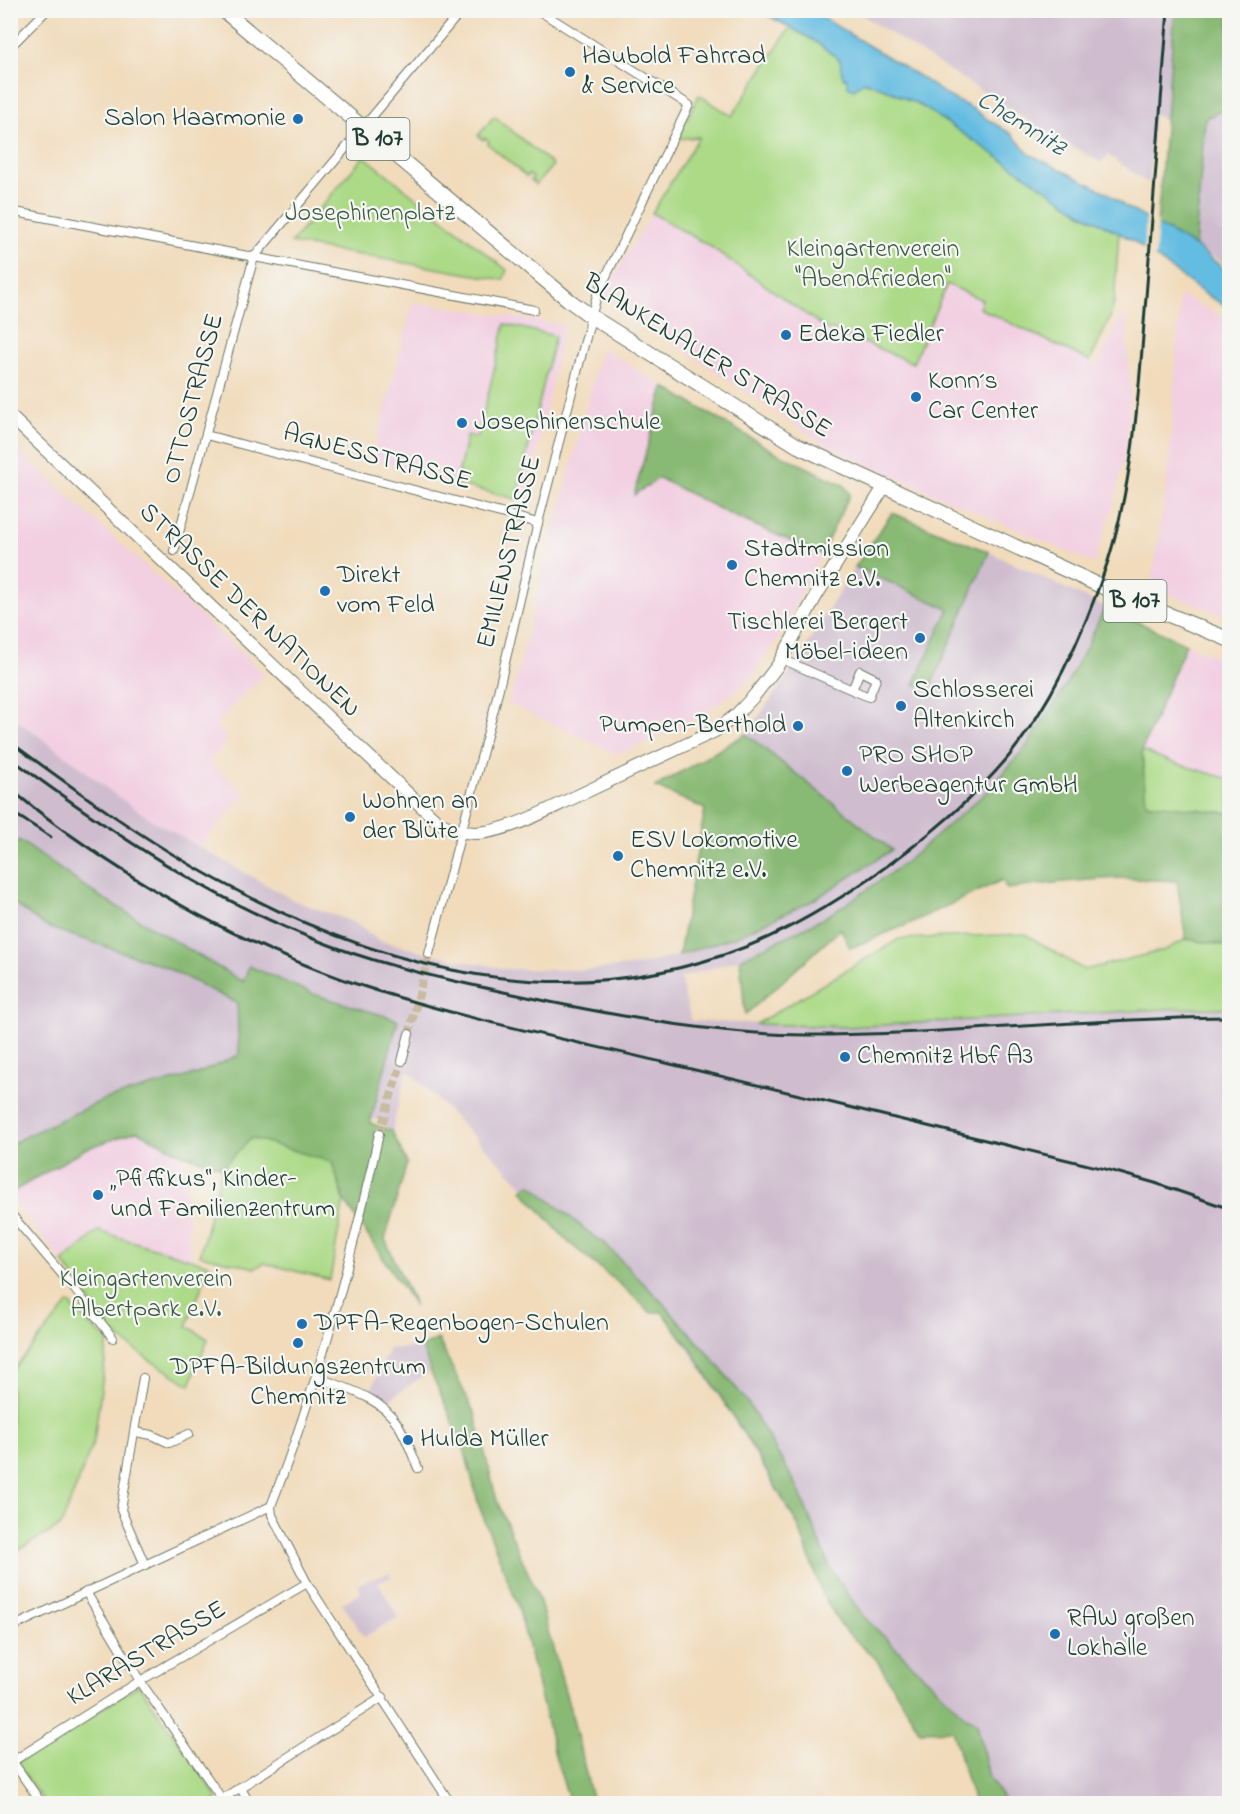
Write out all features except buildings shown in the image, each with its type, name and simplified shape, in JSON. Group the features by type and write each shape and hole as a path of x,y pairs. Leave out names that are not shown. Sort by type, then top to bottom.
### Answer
{"main road":[{"name":"BLANKENAUER STRASSE","path":"223,10 570,301 783,437 884,487 1118,594 1230,640"},
{"name":"STRASSE DER NATIONEN","path":"10,416 415,801 438,822 461,832"},
{"path":"461,832 487,832 514,824 716,731 736,716 767,682 782,659 816,596 884,487"}],"street":[{"path":"10,47 47,10"},
{"path":"254,257 462,10"},
{"name":"EMILIENSTRASSE","path":"429,954 494,710 538,523 597,295 689,105 538,10"},
{"path":"10,211 534,310"},
{"name":"OTTOSTRASSE","path":"174,551 254,257"},
{"name":"AGNESSTRASSE","path":"206,435 538,523"},
{"path":"782,659 852,690"},
{"path":"402,1061 409,1034"},
{"path":"379,1134 357,1231 316,1377 271,1506 272,1515 307,1583 451,1803"},
{"path":"10,1213 113,1338"},
{"path":"316,1377 370,1398 382,1406 400,1427 418,1468"},
{"path":"143,1378 121,1510 145,1565"},
{"path":"135,1432 152,1435 169,1443 189,1434"},
{"path":"10,1628 271,1506"},
{"name":"KLARASTRASSE","path":"11,1761 140,1681 307,1583"},
{"path":"86,1592 140,1681 218,1801 383,1697"},
{"path":"11,1761 42,1803"},
{"path":"240,1787 250,1803"}],"shaded area":[{"path":"855,11 1175,11 1166,122 1154,113 1149,184 1108,155 1101,163 1031,122"},
{"path":"1229,108 1229,267 1195,246 1205,118"},
{"path":"652,213 711,247 828,330 834,330 913,363 947,284 982,300 979,308 1097,366 1121,316 1128,319 1127,345 1131,395 1125,453 1114,504 1094,563 879,470 819,441 602,295"},
{"path":"1180,295 1229,320 1229,617 1151,588 1169,466"},
{"name":"Josephinenschule","path":"413,302 564,325 527,502 451,484 372,459"},
{"path":"601,350 606,350 664,387 635,494 659,477 731,515 821,554 779,637 747,683 705,713 650,741 617,754 509,704"},
{"path":"10,443 264,674 215,726 229,739 209,761 245,794 199,847 153,821 11,716"},
{"path":"989,552 1105,607 1063,690 1028,744 991,788 960,816 907,861 854,899 822,919 740,959 680,978 691,1021 847,1027 1182,1008 1229,1008 1229,1803 986,1803 964,1738 826,1580 796,1524 732,1417 662,1312 602,1241 530,1184 525,1188 410,1072 406,1073 392,1131 374,1118 370,1123 248,1086 11,1177 11,716 153,821 295,901 353,922 380,941 506,969 588,970 640,965 679,955 892,850 746,734 788,675 855,567 949,609 915,683 931,688"},
{"path":"1186,644 1229,662 1229,779 1171,762 1141,750"},
{"name":"„Pfiffikus“, Kinder- und Familienzentrum","path":"137,1131 182,1154 192,1259 99,1231 63,1262 11,1198 10,1193 85,1149"},
{"path":"421,1347 429,1372 385,1402 370,1392 389,1349"},
{"path":"389,1573 391,1577 378,1582 398,1617 364,1637 342,1603 361,1593 358,1584"}],"green space":[{"path":"1175,11 1229,11 1229,108 1205,118 1195,246 1157,225"},
{"name":"Kleingartenverein \"Abendfrieden\"","path":"790,27 813,40 840,60 843,78 863,81 923,107 1082,213 1119,233 1114,303 1110,318 1090,361 979,308 982,300 947,284 913,363 834,330 828,330 711,247 652,213 699,137 677,139 699,95 732,116"},
{"path":"494,116 553,165 536,185 531,180 533,177 529,174 527,177 488,144 489,141 478,136"},
{"name":"Josephinenplatz","path":"364,156 507,270 503,280 291,243"},
{"path":"505,324 555,336 516,499 456,484 467,435 478,437"},
{"path":"664,387 773,451 844,485 850,494 821,554 731,515 659,478 634,495"},
{"path":"892,513 989,552 930,688 914,684 949,609 855,567"},
{"path":"1105,607 1186,644 1142,750 1146,803 1229,813 1229,946 1186,939 1177,881 1117,878 1007,889 1002,880 904,926 850,948 841,929 745,1015 740,959 822,919 854,899 907,861 991,788 1028,744 1063,690"},
{"path":"746,734 892,850 812,901 737,936 679,955 705,809 655,787"},
{"path":"1141,750 1171,762 1229,779 1229,814 1146,803"},
{"path":"19,840 94,893 243,982 249,966 313,994 398,1020 370,1123 392,1131 407,1163 385,1239 415,1306 344,1200 332,1162 252,1138 222,1167 182,1154 137,1131 85,1149 11,1193 11,1145 22,1138 103,1100 197,1074 239,1055 237,1003 161,965 47,927 11,901 11,850"},
{"path":"1025,934 1084,970 1165,950 1186,939 1229,946 1229,1008 1182,1008 847,1027 756,1024 899,939"},
{"path":"252,1137 332,1162 344,1200 330,1280 264,1263 255,1268 200,1255 222,1167"},
{"path":"530,1184 602,1241 708,1353 748,1403 797,1486 830,1568 863,1616 966,1717 977,1723 989,1778 1006,1803 974,1803 952,1730 920,1731 876,1659 844,1630 823,1596 798,1525 690,1348 662,1312 650,1312 567,1241 522,1190"},
{"name":"Kleingartenverein Albertpark e.V.","path":"98,1231 210,1265 187,1326 208,1339 190,1385 157,1365 116,1335 107,1326 63,1262"},
{"path":"69,1303 96,1331 108,1339 94,1440 61,1526 11,1554 11,1372"},
{"path":"438,1339 475,1414 497,1501 538,1596 573,1719 593,1803 570,1803 556,1759 518,1606 479,1506 464,1448 422,1347"},
{"path":"139,1685 218,1798 209,1804 45,1803 16,1763"}],"water":[{"path":"760,11 812,11 1012,134 1029,154 1108,193 1124,206 1198,248 1229,273 1229,308 1205,294 1132,240 1082,213 923,107 864,81 854,89 848,86 846,77 843,78 840,60 813,40"}],"pier":[{"path":"1146,215 1158,222 1155,261 1144,252"}],"tunnel":[{"path":"409,1034 429,954"},
{"path":"379,1134 402,1061"}],"railway":[{"path":"10,742 137,832 217,880 281,912 345,939 410,960 476,974 543,981 611,979 679,968 765,939 843,896 928,835 978,790 1009,756 1041,711 1067,663 1099,587 1117,529 1134,430 1168,10"},
{"path":"1223,230 1230,235"},
{"path":"10,758 86,813 165,864 246,909 288,929 385,963 440,978 550,1002 677,1024 741,1032 805,1035 1230,1017"},
{"path":"10,789 87,846 168,898 253,942 342,979 420,1004 500,1025 1109,1170 1230,1209"},
{"path":"10,811 51,837"}],"place":[{"name":"Haubold Fahrrad & Service","path":"570,72"},
{"name":"Salon Haarmonie","path":"298,119"},
{"name":"Edeka Fiedler","path":"786,335"},
{"name":"Konn´s Car Center","path":"916,397"},
{"name":"Josephinenschule","path":"462,423"},
{"name":"Stadtmission Chemnitz e.V.","path":"732,565"},
{"name":"Direkt vom Feld","path":"325,591"},
{"name":"Tischlerei Bergert Möbel-ideen","path":"920,638"},
{"name":"Schlosserei Altenkirch","path":"901,706"},
{"name":"Pumpen-Berthold","path":"798,726"},
{"name":"PRO SHOP Werbeagentur GmbH","path":"847,771"},
{"name":"Wohnen an der Blüte","path":"350,817"},
{"name":"ESV Lokomotive Chemnitz e.V.","path":"618,856"},
{"name":"Chemnitz Hbf A3","path":"845,1057"},
{"name":"„Pfiffikus“, Kinder- und Familienzentrum","path":"98,1195"},
{"name":"DPFA-Regenbogen-Schulen","path":"302,1324"},
{"name":"DPFA-Bildungszentrum Chemnitz","path":"298,1343"},
{"name":"Hulda Müller","path":"408,1440"},
{"name":"RAW großen Lokhalle","path":"1055,1634"}],"water label":[{"name":"Chemnitz","path":"1021,124"}]}
